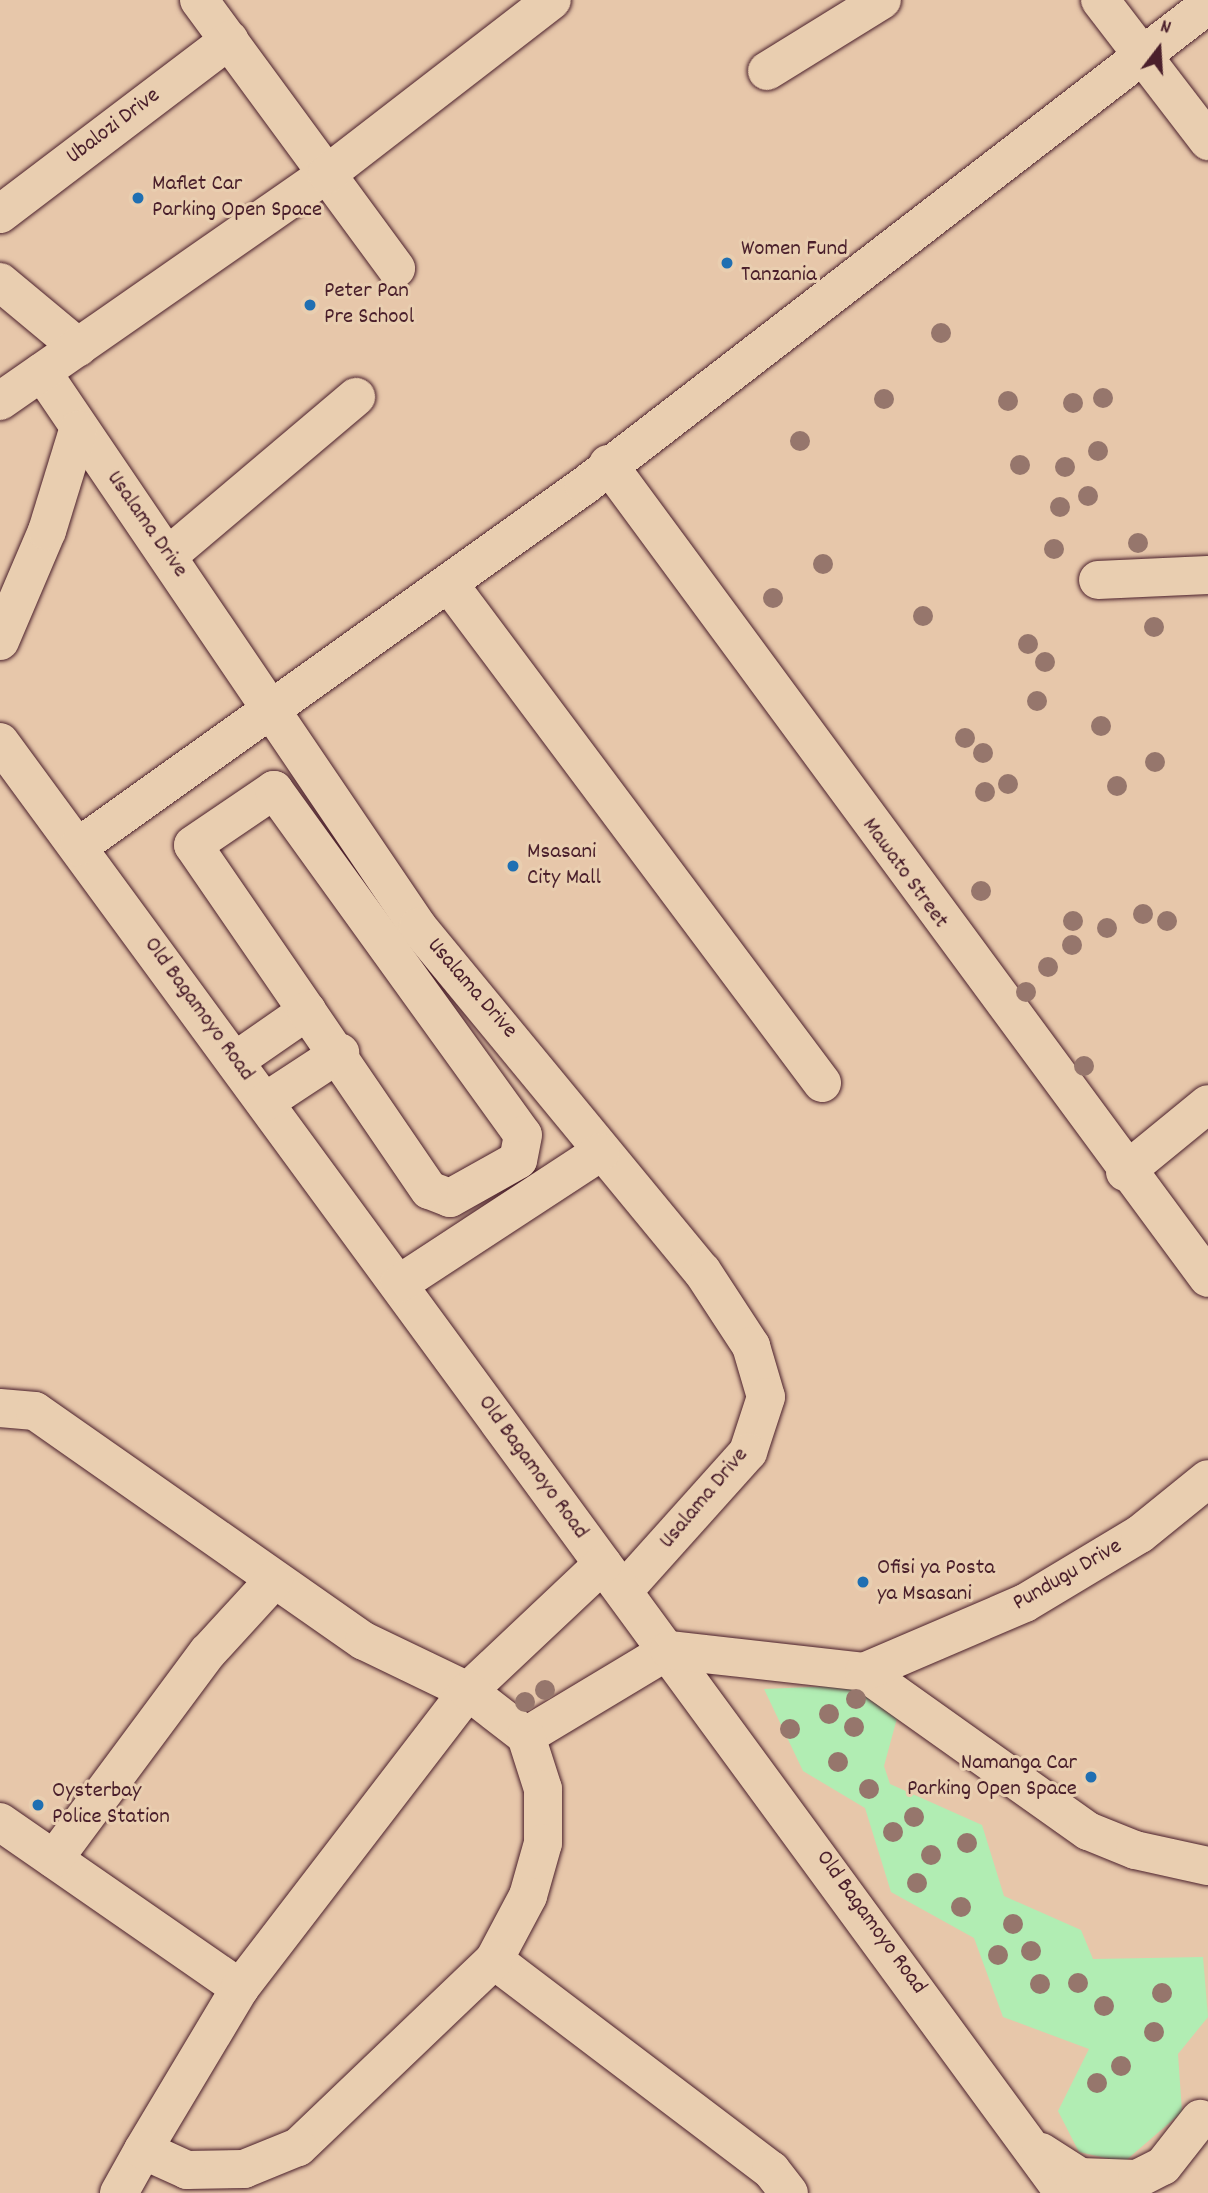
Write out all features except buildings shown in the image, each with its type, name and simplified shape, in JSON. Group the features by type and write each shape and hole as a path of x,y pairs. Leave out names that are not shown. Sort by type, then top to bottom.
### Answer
{"street":[{"path":"0,401 78,347 334,185 552,0"},
{"path":"767,71 882,0"},
{"path":"1100,0 1208,141"},
{"path":"205,2 229,40 396,268"},
{"path":"78,847 269,706 449,584 1144,59 1208,5"},
{"name":"Ubalozi Drive","path":"0,214 229,40"},
{"path":"0,282 78,347"},
{"name":"Usalama Drive","path":"42,372 78,430 169,555 418,927 601,1152 702,1271 751,1346 766,1397 748,1452 614,1577 468,1691 240,1988 119,2193"},
{"path":"169,555 356,397"},
{"path":"0,641 47,531 78,430"},
{"name":"Mawato Street","path":"608,464 1125,1172 1208,1278"},
{"path":"1098,580 1208,575"},
{"path":"449,584 822,1083"},
{"name":"Old Bagamoyo Road","path":"0,742 1033,2145 1064,2193"},
{"path":"274,790 523,1135 518,1160 450,1198 429,1190 340,1053 307,1011 193,845 274,790"},
{"path":"235,1061 307,1011"},
{"path":"265,1102 340,1053"},
{"path":"1125,1172 1208,1104"},
{"path":"399,1284 601,1152"},
{"path":"0,1408 35,1411 364,1641 468,1691 526,1737 543,1789 543,1843 528,1896 494,1960 298,2147 244,2169 187,2170 143,2150"},
{"name":"Pundugu Drive","path":"669,1650 864,1672 1025,1603 1140,1534 1208,1479"},
{"path":"54,1859 208,1652 274,1580"},
{"path":"526,1737 669,1650"},
{"path":"864,1672 1088,1831 1135,1850 1208,1866"},
{"path":"0,1822 240,1988"},
{"path":"494,1960 771,2170 789,2193"},
{"path":"1033,2145 1080,2177 1137,2179 1163,2166 1204,2108"},
{"path":"1177,2193 1204,2108"}],"green space":[{"path":"857,1685 899,1711 884,1766 890,1784 982,1825 1004,1896 1081,1930 1093,1959 1203,1957 1208,2017 1178,2054 1182,2112 1124,2162 1079,2152 1058,2111 1089,2049 1003,2017 974,1938 891,1892 865,1808 803,1771 764,1689"}],"place":[{"name":"Maflet Car Parking Open Space","path":"138,198"},
{"name":"Women Fund Tanzania","path":"727,263"},
{"name":"Peter Pan Pre School","path":"310,305"},
{"name":"Msasani City Mall","path":"513,866"},
{"name":"Ofisi ya Posta ya Msasani","path":"863,1582"},
{"name":"Namanga Car Parking Open Space","path":"1091,1777"},
{"name":"Oysterbay Police Station","path":"38,1805"}]}
